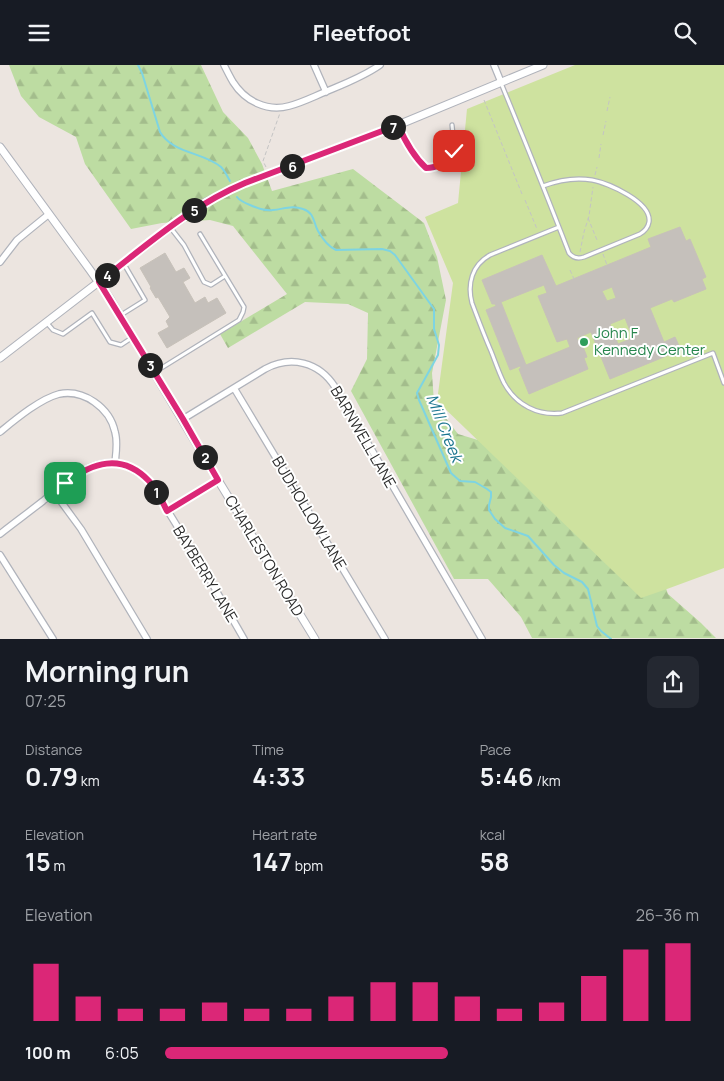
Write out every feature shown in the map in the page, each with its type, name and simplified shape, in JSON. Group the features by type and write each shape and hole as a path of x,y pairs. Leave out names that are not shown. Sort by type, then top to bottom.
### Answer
{"street":[{"path":"224,65 233,83 248,99 264,106 282,108 326,92 364,75 380,65"},
{"path":"314,65 326,92"},
{"path":"494,65 501,82"},
{"path":"0,358 170,227 206,202 237,187 398,125 543,65"},
{"name":"CHARLESTON ROAD","path":"0,148 99,282 314,639"},
{"path":"0,261 17,240 49,213"},
{"name":"BARNWELL LANE","path":"183,419 271,366 282,362 295,362 316,368 328,377 335,387 482,639"},
{"name":"BUDHOLLOW LANE","path":"234,388 386,639"},
{"path":"0,432 49,398 68,393 87,398 102,408 112,423 116,440 115,463 105,463 84,470 0,534"},
{"name":"BAYBERRY LANE","path":"115,463 134,469 146,478 156,490 244,639"},
{"path":"167,511 218,480"},
{"path":"54,492 89,541 147,639"},
{"path":"0,555 53,639"}],"lane":[{"path":"501,82 542,186 570,253 574,257 581,258 644,232 648,226 649,217 645,208 632,198 602,183 582,179 569,179 558,180 542,186"},
{"path":"398,125 407,144 421,163 426,168 431,168 450,160 455,154 452,125"},
{"path":"170,227 184,245 204,282 211,285 225,276"},
{"path":"560,227 486,257 472,275 470,291 472,303 502,378 510,393 525,406 535,411 549,414 562,413 713,353 724,383"},
{"path":"155,373 239,319 243,312 244,307 200,235"},
{"path":"120,315 145,300 123,263"},
{"path":"46,322 52,330 63,334 92,313 110,342 121,345 133,337"}],"path":[{"path":"608,111 610,97"},
{"path":"484,100 522,194"},
{"path":"266,167 263,161 282,108"},
{"path":"603,135 606,121"},
{"path":"599,158 601,144"},
{"path":"595,175 597,167"},
{"path":"580,253 593,187"},
{"path":"524,200 538,231"},
{"path":"588,218 597,240"},
{"path":"603,254 607,265"},
{"path":"570,270 574,279"}],"green space":[{"path":"9,65 201,65 223,112 248,138 262,164 272,191 353,169 424,223 437,257 446,300 432,373 434,403 458,434 540,459 655,558 668,594 716,638 532,638 521,617 488,579 454,579 351,391 367,359 368,313 348,304 305,302 228,348 220,334 287,294 233,226 210,220 162,223 131,229 85,164 76,137 39,117 21,96"},
{"name":"John F Kennedy Center","path":"575,65 724,65 724,568 641,598 437,401 453,283 425,217 458,203 467,109"}],"building":[{"path":"680,227 686,241 690,239 706,277 702,279 706,289 674,302 672,299 650,308 664,342 675,337 681,350 610,379 591,332 577,338 579,345 582,344 587,357 584,358 588,369 529,394 519,369 521,368 520,366 510,370 486,310 496,306 492,304 482,280 542,255 556,286 651,247 648,239","holes":["544,285 547,293 538,296 557,342 567,339 570,347 526,365 501,302","612,287 616,298 607,301 602,291","625,318 633,338 618,344 610,324"]},
{"path":"165,253 176,272 184,268 190,278 183,282 195,303 205,297 208,303 217,298 226,313 167,348 158,333 169,327 166,321 170,317 158,297 156,298 140,268"}],"waterway":[{"name":"Mill Creek","path":"138,65 160,132 173,145 214,162 222,169 230,181"},
{"name":"Mill Creek","path":"237,197 244,203 264,210 295,207 307,211 312,215 316,228 322,237 333,249 382,249 390,251 395,255 434,309 434,329 439,345 438,355 417,393 451,473 460,481 475,482 491,492 489,510 495,519 505,528 528,536 554,565 564,573 582,582 588,589 597,626 611,639"}],"place":[{"name":"John F Kennedy Center","path":"584,342"}],"route":[{"path":"65,483 84,470 105,463 125,465 134,469 150,482 167,511 218,480 99,282 170,227 221,194 245,183 398,125 407,144 426,168 431,168 450,160 455,154 454,151"}]}
